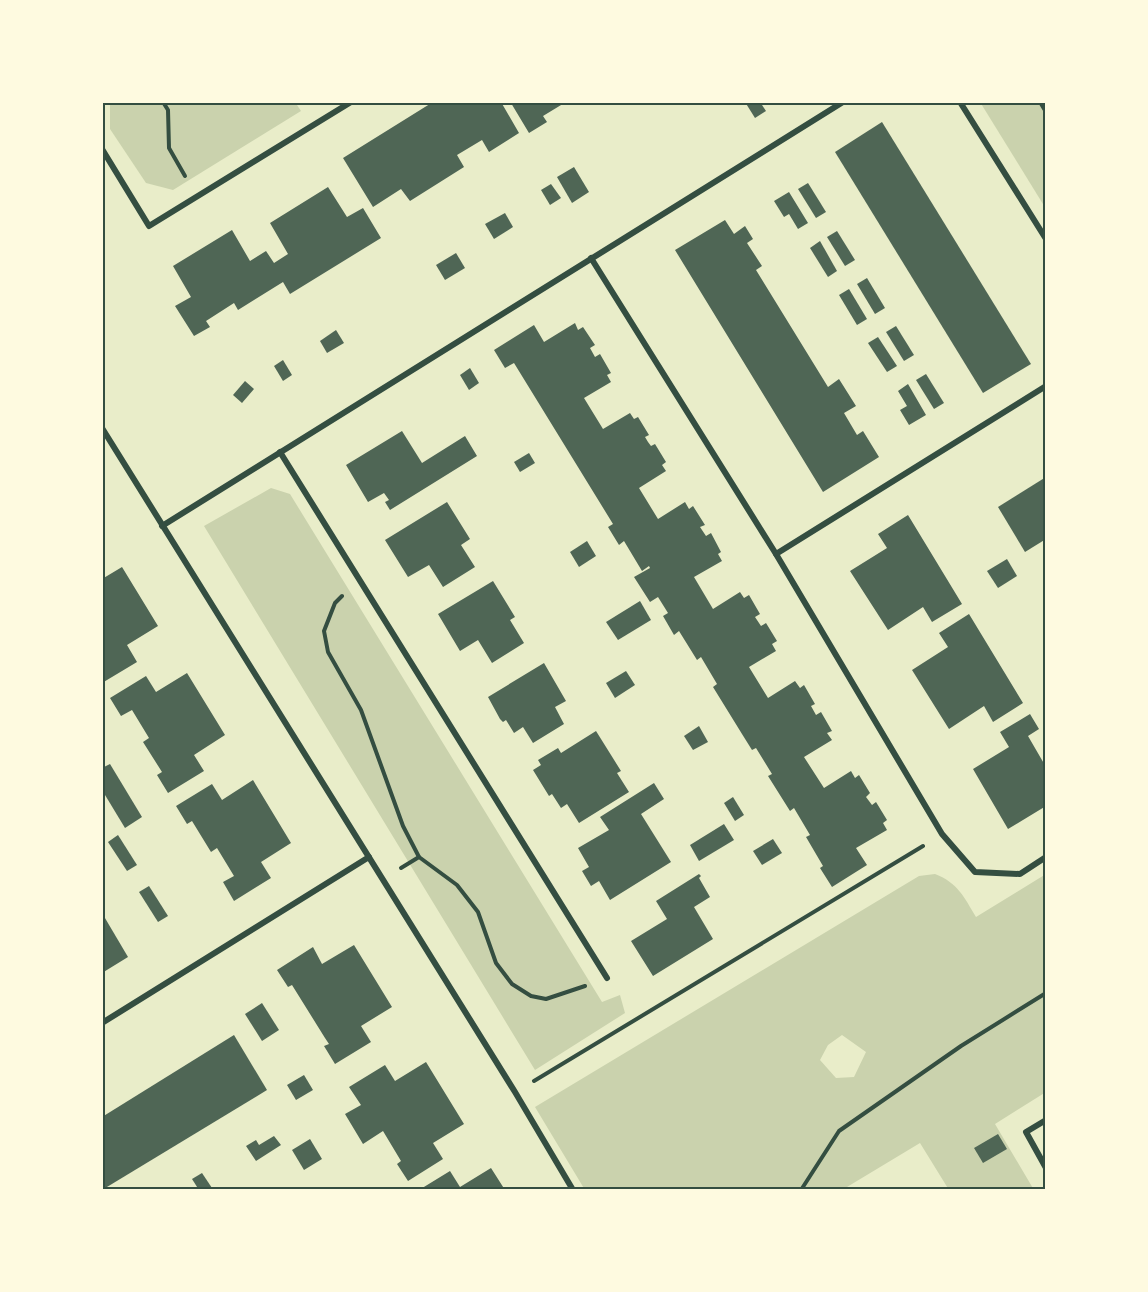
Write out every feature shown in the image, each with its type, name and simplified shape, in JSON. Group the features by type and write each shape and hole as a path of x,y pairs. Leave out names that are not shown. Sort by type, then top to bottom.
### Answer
{"street":[{"path":"102,148 150,226 351,102"},
{"path":"162,526 843,102"},
{"path":"960,102 1046,239"},
{"path":"591,258 776,554 942,834 975,872 1020,874 1046,857"},
{"path":"776,554 1046,386"},
{"path":"102,428 515,1092 573,1190"},
{"path":"280,452 607,978"},
{"path":"102,1023 369,857"},
{"path":"1046,1120 1026,1132 1046,1168"}],"path":[{"path":"163,102 168,110 169,148 198,197"},
{"path":"1040,102 1046,112"},
{"path":"359,578 335,603 328,617 324,631 328,652 361,710 403,826 419,857 457,885 478,912 496,963 512,984 531,996 546,999 607,978"},
{"path":"515,1092 942,834"},
{"path":"801,1190 839,1131 961,1046 1046,993"}],"green space":[{"path":"110,102 295,102 301,111 173,190 146,183 110,129"},
{"path":"980,102 1046,102 1046,209"},
{"path":"271,488 290,494 602,1002 620,995 625,1013 535,1070 204,526"},
{"path":"935,874 955,886 976,917 1046,874 1046,1092 995,1124 1034,1190 949,1190 920,1143 842,1190 585,1190 535,1107 919,876","holes":["842,1035 866,1052 854,1077 836,1078 820,1060 828,1045"]}],"building":[{"path":"433,102 501,102 519,133 489,152 482,140 457,155 464,167 410,201 401,189 373,207 343,158"},
{"path":"566,102 543,116 547,122 529,133 511,103"},
{"path":"745,102 760,102 766,111 755,118"},
{"path":"882,122 1031,364 983,393 835,152"},
{"path":"574,167 589,192 572,203 557,177"},
{"path":"808,183 826,212 816,218 798,189"},
{"path":"551,184 561,198 550,205 541,190"},
{"path":"328,187 347,217 363,208 381,238 290,294 283,282 238,310 234,303 206,321 210,327 194,336 175,306 191,297 173,266 232,230 250,261 266,251 274,263 288,254 270,223"},
{"path":"789,192 808,223 798,229 789,214 784,217 774,201"},
{"path":"505,213 513,227 494,239 485,224"},
{"path":"725,220 734,234 745,226 753,239 747,243 762,266 756,270 828,387 839,379 856,406 844,413 857,435 863,431 879,457 823,492 675,250"},
{"path":"837,231 855,260 845,266 827,237"},
{"path":"820,241 837,271 828,277 810,248"},
{"path":"456,253 465,268 445,280 436,265"},
{"path":"867,278 885,308 875,314 857,284"},
{"path":"849,289 867,319 857,325 839,295"},
{"path":"575,323 578,330 583,327 595,345 590,348 595,357 600,354 611,373 607,375 611,382 584,398 603,429 630,413 634,419 638,417 649,435 645,437 648,442 651,446 655,444 666,462 662,465 666,471 639,488 658,519 685,502 689,509 693,506 705,525 700,527 706,536 711,533 721,552 718,554 722,561 694,577 713,609 740,592 744,598 749,595 760,614 755,617 761,626 766,623 777,641 772,644 776,651 749,667 768,698 795,681 800,688 804,685 815,704 811,706 816,715 821,712 832,731 827,733 832,740 804,757 824,788 851,771 855,778 859,775 870,793 866,797 872,805 876,802 887,820 883,823 887,830 856,848 867,865 832,887 820,868 823,866 806,837 810,835 794,808 790,811 768,776 772,774 756,748 752,750 713,687 717,684 701,657 697,660 679,631 674,635 663,616 668,613 658,597 650,602 634,577 650,568 649,566 642,571 624,541 619,545 608,527 613,524 514,363 505,368 494,350 534,325 544,342"},
{"path":"896,326 914,355 904,361 886,332"},
{"path":"336,330 344,343 327,353 320,341"},
{"path":"878,337 897,366 887,372 868,343"},
{"path":"283,360 292,375 283,381 274,366"},
{"path":"470,368 479,383 469,390 460,375"},
{"path":"926,374 944,403 934,409 916,380"},
{"path":"245,381 254,389 242,403 233,395"},
{"path":"908,384 926,415 909,425 900,410 907,406 898,391"},
{"path":"402,431 422,463 465,436 477,456 390,510 385,502 389,500 384,493 368,502 346,465"},
{"path":"529,453 535,463 520,472 514,462"},
{"path":"1046,477 1046,539 1025,552 998,507"},
{"path":"447,502 470,539 461,545 475,567 443,587 429,565 408,577 385,540"},
{"path":"908,515 962,604 932,622 923,607 888,630 850,571 887,548 878,534"},
{"path":"587,541 596,556 579,567 570,552"},
{"path":"1007,559 1017,576 998,588 987,571"},
{"path":"122,567 158,626 127,645 137,662 102,683 102,579"},
{"path":"493,581 515,617 510,620 524,643 492,663 478,640 460,651 438,614"},
{"path":"640,601 651,620 618,640 606,622"},
{"path":"969,614 1023,703 993,722 984,706 949,729 912,670 948,647 939,633"},
{"path":"544,663 566,701 555,707 564,724 533,743 523,727 514,733 506,720 503,722 500,719 488,697"},
{"path":"626,671 635,685 615,698 606,683"},
{"path":"187,673 225,735 194,755 204,771 168,793 157,775 162,772 143,742 149,738 132,710 121,716 110,698 146,676 156,692"},
{"path":"1030,714 1039,729 1028,736 1046,767 1046,806 1008,829 973,769 1009,747 1000,732"},
{"path":"699,726 708,742 693,750 684,736"},
{"path":"596,731 621,771 617,773 629,792 579,823 567,804 561,808 552,794 549,796 533,770 541,765 538,760 558,748 561,753"},
{"path":"110,764 142,817 125,828 102,790 102,768"},
{"path":"253,780 291,843 261,862 271,878 234,901 223,882 234,876 217,848 211,852 192,821 187,824 176,806 212,784 222,800"},
{"path":"654,783 664,799 641,814 671,862 610,900 599,881 591,886 582,871 589,867 578,848 609,830 600,817"},
{"path":"733,797 744,815 735,821 724,803"},
{"path":"724,824 734,840 699,861 690,845"},
{"path":"118,835 137,865 127,871 108,842"},
{"path":"773,839 782,853 762,865 753,851"},
{"path":"699,874 710,897 694,907 713,939 653,976 631,941 667,919 656,901"},
{"path":"149,886 168,916 158,922 139,892"},
{"path":"102,913 128,957 102,973"},
{"path":"354,945 392,1007 361,1026 371,1042 335,1064 324,1046 329,1044 292,985 288,987 277,970 313,947 322,964"},
{"path":"262,1003 279,1030 262,1041 245,1014"},
{"path":"234,1035 267,1090 102,1190 102,1117"},
{"path":"426,1062 464,1124 433,1143 443,1159 408,1181 397,1164 401,1161 383,1131 363,1144 345,1114 361,1105 349,1087 385,1065 395,1081"},
{"path":"304,1075 313,1090 296,1100 287,1085"},
{"path":"998,1134 1007,1149 983,1163 974,1148"},
{"path":"274,1136 281,1145 256,1161 246,1146 256,1140 259,1145"},
{"path":"310,1139 322,1159 304,1170 292,1150"},
{"path":"491,1168 505,1190 419,1190 450,1171 460,1187"},
{"path":"202,1173 212,1188 208,1190 199,1190 192,1179"}]}
